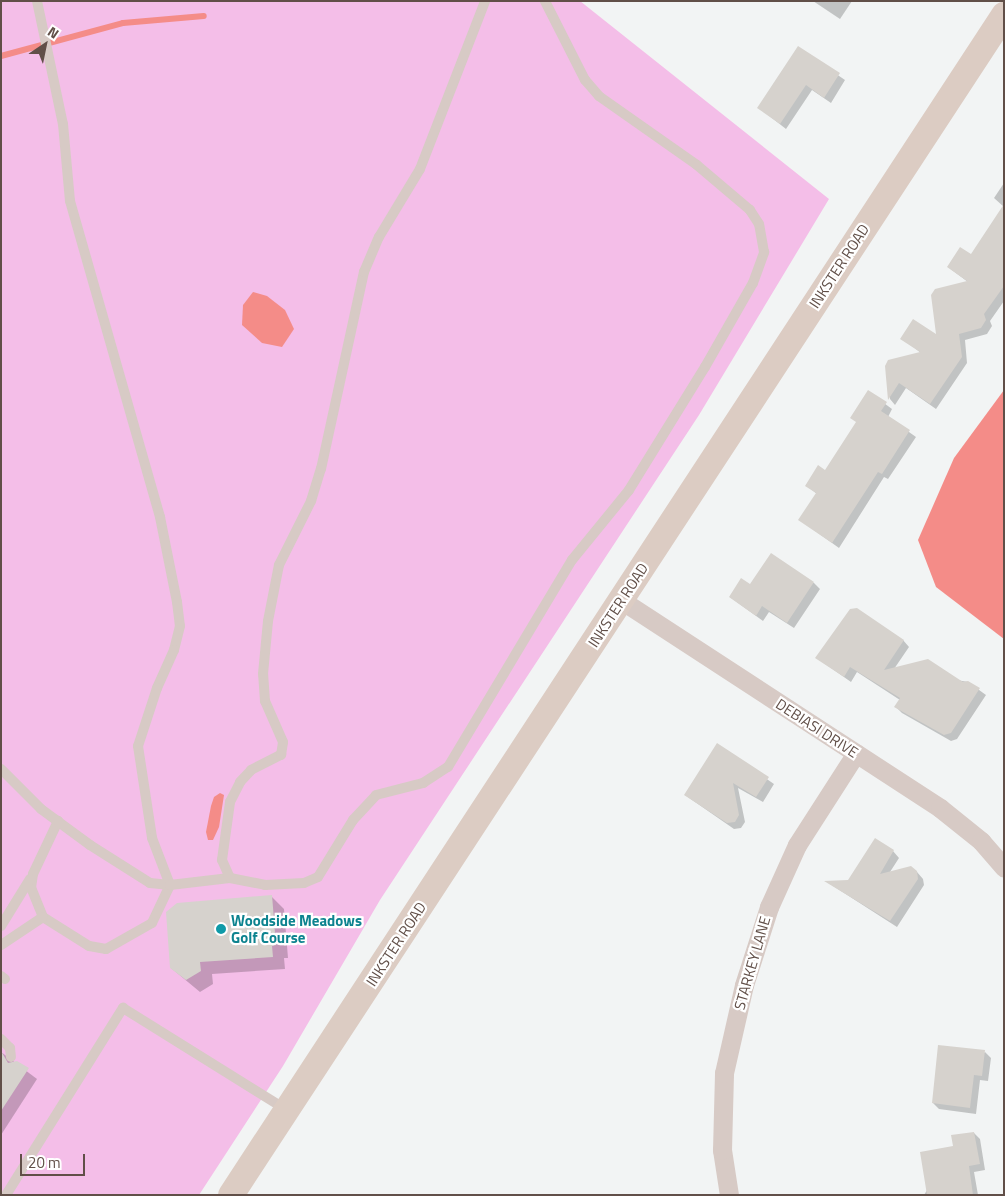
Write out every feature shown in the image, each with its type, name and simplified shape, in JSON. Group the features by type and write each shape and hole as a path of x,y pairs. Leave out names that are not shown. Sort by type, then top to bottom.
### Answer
{"street":[{"name":"INKSTER ROAD","path":"231,1195 1004,15"},
{"name":"DEBIASI DRIVE","path":"621,600 964,825 1004,867"},
{"name":"STARKEY LANE","path":"729,1195 722,1150 724,1073 744,986 769,907 797,845 856,754"}],"lane":[{"path":"33,874 31,888 43,917 89,946 106,950 152,922 170,885 152,838 138,746 157,688 174,650 180,626 178,602 160,517 70,201 63,124 37,1"},
{"path":"230,878 222,860 230,802 240,782 262,763 281,754 283,742 265,701 263,674 268,621 278,565 311,501 321,469 364,272 379,238 420,169 485,1"},
{"path":"1,769 41,809 58,821 150,883 170,885 230,878 265,884 304,883 318,877 353,820 376,795 423,783 448,767 572,560 630,490 710,358 758,271 764,252 764,239 750,210 697,165 599,96 585,80 545,1"},
{"path":"1,926 33,874 58,821"},
{"path":"1,945 43,917"},
{"path":"6,1195 123,1008 287,1110"},
{"path":"1,1039 10,1048 11,1057"}],"shaded area":[{"name":"Woodside Meadows Golf Course","path":"1,1 580,1 829,199 699,415 380,900 283,1066 199,1195 1,1195"},
{"path":"253,292 267,296 285,310 294,329 282,347 262,343 242,325 243,305"},
{"path":"1004,390 1004,639 936,587 918,540 954,458"},
{"path":"220,793 224,795 219,827 213,840 208,840 206,832 211,806 214,797"}],"building":[{"path":"798,46 840,73 824,98 806,85 780,124 757,108"},
{"path":"1004,204 1004,286 984,314 986,320 981,328 959,334 962,357 930,404 899,383 888,400 885,366 888,360 920,352 900,339 913,319 936,334 931,295 935,289 967,281 947,267 960,247 971,254"},
{"path":"868,390 887,402 881,411 910,430 882,474 878,472 832,543 798,520 816,493 805,486 818,465 825,470 856,422 850,418"},
{"path":"771,553 814,582 787,623 762,606 756,616 729,597 741,578 750,584"},
{"path":"857,608 904,640 884,670 928,659 963,682 968,681 980,688 951,733 944,735 894,707 900,698 850,667 844,677 815,658 850,609"},
{"path":"717,743 769,777 756,797 733,783 739,815 735,822 727,823 684,795"},
{"path":"875,838 894,850 880,874 911,866 917,871 918,879 890,921 824,881 848,880"},
{"name":"Woodside Meadows Golf Course","path":"272,895 276,945 272,946 273,957 200,962 201,971 186,980 170,968 166,912 177,903"},
{"path":"938,1045 985,1050 982,1076 974,1075 970,1108 932,1103"},
{"path":"1,1051 8,1063 17,1061 29,1068 1,1111"},
{"path":"974,1132 980,1164 969,1166 973,1195 927,1195 920,1152 953,1146 951,1135"}],"waterway":[{"path":"1,56 123,23 204,16"}],"place":[{"name":"Woodside Meadows Golf Course","path":"221,929"}]}
